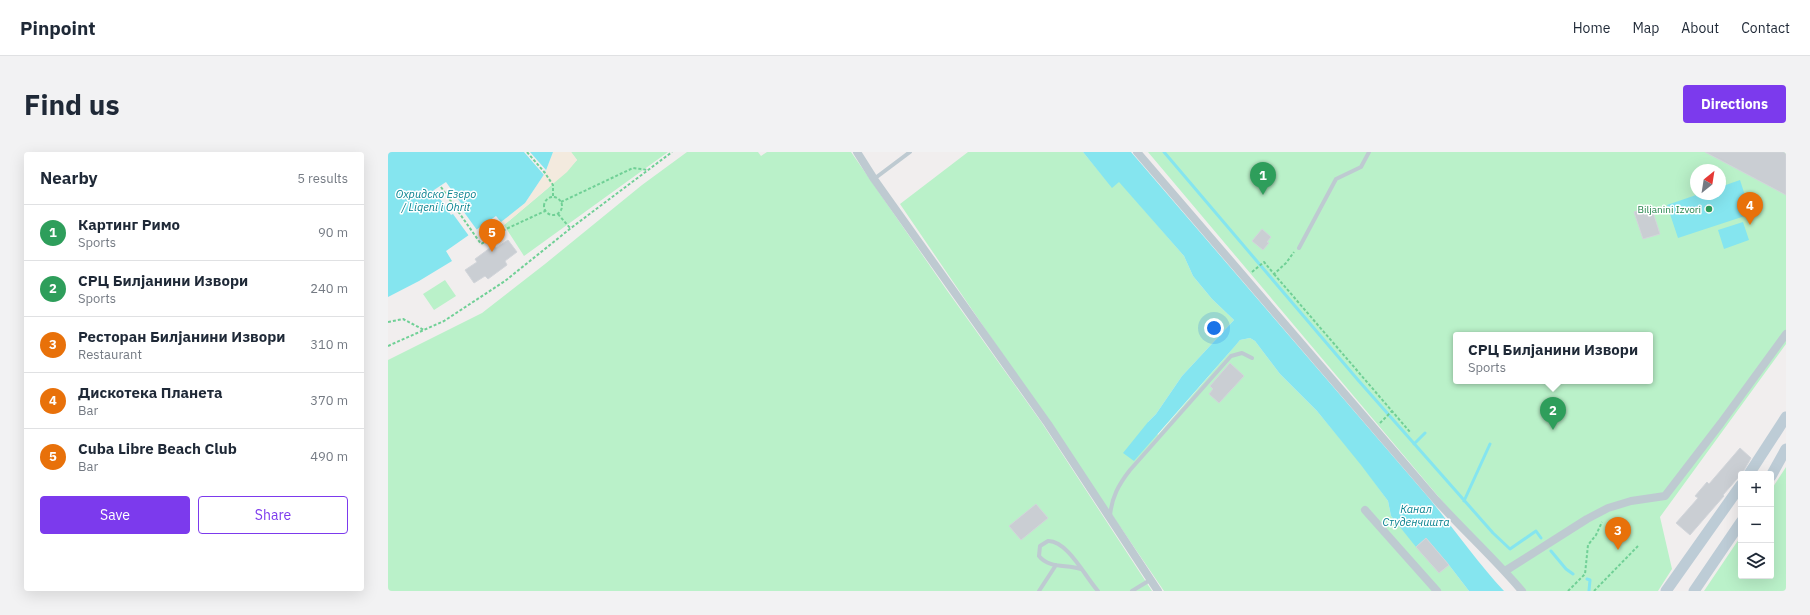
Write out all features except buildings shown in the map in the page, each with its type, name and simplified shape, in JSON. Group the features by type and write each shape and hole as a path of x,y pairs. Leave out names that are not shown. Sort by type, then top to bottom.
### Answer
{"main road":[{"path":"1751,471 1786,417"},
{"path":"1774,471 1786,449"},
{"path":"1666,591 1738,489"},
{"path":"1694,591 1738,526"}],"street":[{"path":"857,152 874,179 1048,424 1158,591"},
{"path":"1137,152 1436,500 1505,571 1522,591"},
{"path":"1505,571 1587,519 1608,508 1632,501 1665,496 1786,334"},
{"path":"1365,510 1436,591"}],"lane":[{"path":"874,179 910,152"},
{"path":"1299,248 1336,179 1361,167 1369,152"},
{"path":"1110,519 1112,500 1130,470 1231,356 1242,353 1252,358"},
{"path":"1081,569 1073,566 1048,564 1039,556 1038,551 1043,543 1052,541 1057,543 1069,553 1098,591"},
{"path":"1039,591 1056,565"},
{"path":"1132,591 1150,580"}],"path":[{"path":"527,152 553,185 553,197"},
{"path":"388,346 444,321 505,281 571,228 672,152"},
{"path":"561,202 633,168 648,170"},
{"path":"441,187 481,244 506,229 545,210"},
{"path":"553,197 561,202 562,209 558,214 550,215 544,207 545,201 553,197"},
{"path":"558,214 571,228"},
{"path":"1274,274 1299,248"},
{"path":"1257,268 1264,262 1410,432"},
{"path":"388,322 403,319 424,330"},
{"path":"1385,418 1392,411"},
{"path":"1568,591 1584,574 1588,545 1596,535 1608,508"},
{"path":"1594,591 1638,546"}],"green space":[{"path":"571,152 668,152 524,256 504,225 547,189 577,160"},
{"path":"687,152 758,152 761,156 767,152 851,152 946,289 1042,423 1152,591 388,591 388,360 482,313 642,185"},
{"path":"968,152 1083,152 1112,187 1119,181 1184,256 1193,276 1212,299 1234,320 1182,376 1156,414 1148,422 1158,435 1240,340 1250,338 1255,341 1280,374 1317,411 1362,465 1388,501 1391,516 1439,573 1449,565 1469,591 1164,591 900,204"},
{"path":"1148,152 1786,152 1786,344 1660,517 1672,569 1658,591 1518,591"},
{"path":"445,280 456,296 434,310 423,294"},
{"path":"1786,467 1786,591 1704,591 1738,540 1738,579 1774,579 1774,485"}],"sand":[{"path":"553,152 571,152 577,160 567,172 504,225 501,222 525,203 545,173"}],"water":[{"name":"Охридско Езеро / Liqeni i Ohrit","path":"388,152 553,152 545,173 525,203 501,222 496,216 446,251 452,261 419,281 388,297"},
{"name":"Канал Студенчишта","path":"1083,152 1131,152 1429,498 1475,557 1504,591 1469,591 1426,538 1416,547 1391,516 1388,501 1361,465 1317,411 1280,374 1255,341 1250,338 1240,340 1134,461 1123,453 1156,414 1182,376 1234,320 1212,299 1193,276 1184,256 1119,182 1112,188"},
{"name":"Biljanini Izvori","path":"1740,180 1751,214 1678,238 1667,205 1690,197 1690,200 1726,200 1726,185"},
{"path":"1743,222 1749,240 1724,249 1718,230"}],"pier":[{"path":"524,152 530,152 546,170 544,175"},
{"path":"446,182 463,206 461,208 477,230 469,236 453,214 451,215 434,190"}],"waterway":[{"path":"1164,152 1358,380 1493,533 1510,549 1536,531 1541,538"},
{"path":"1414,444 1425,433"},
{"path":"1464,501 1490,444"},
{"path":"1551,551 1566,569 1573,574"},
{"path":"1587,579 1590,580 1589,591"}],"place":[{"name":"Картинг Римо","path":"1263,195"},
{"name":"Biljanini Izvori","path":"1709,209"},
{"name":"Дискотека Планета","path":"1750,225"},
{"name":"Cuba Libre Beach Club","path":"492,252"},
{"name":"СРЦ Билјанини Извори","path":"1553,430"},
{"name":"Ресторан Билјанини Извори","path":"1618,550"}]}
